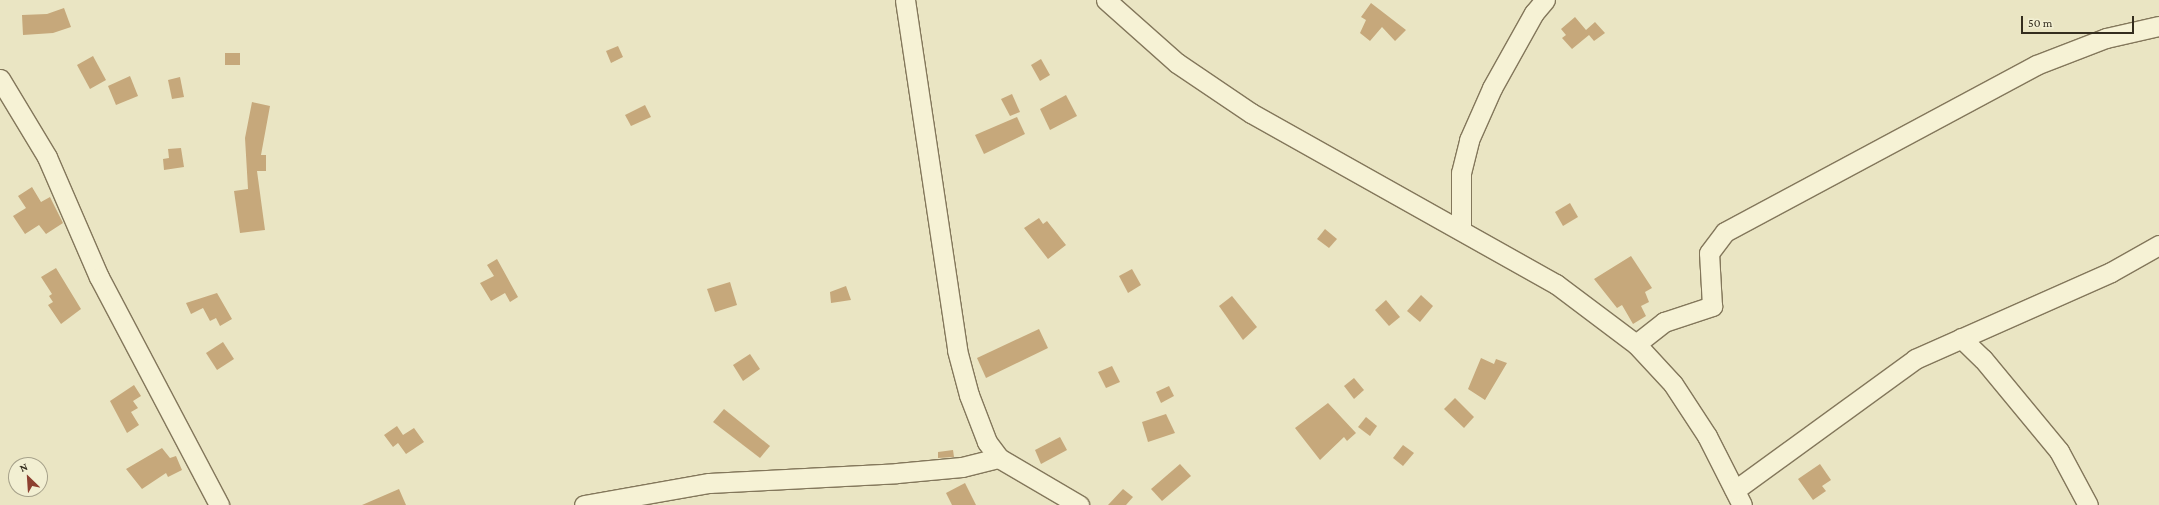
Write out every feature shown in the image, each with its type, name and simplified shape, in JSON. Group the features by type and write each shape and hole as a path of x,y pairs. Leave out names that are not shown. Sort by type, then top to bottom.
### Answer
{"street":[{"path":"905,0 957,350 984,436 999,458 1079,505"},
{"path":"1106,0 1177,63 1251,113 1347,170 1461,228 1556,284 1636,344 1673,384 1707,436 1739,497 1915,359 2111,272 2159,245"},
{"path":"1461,228 1461,173 1469,140 1492,88 1534,13 1546,0"},
{"path":"1636,344 1664,322 1712,306 1709,253 1731,229 2036,65 2106,38 2159,26"},
{"path":"0,79 47,157 103,283 219,505"},
{"path":"1961,338 1983,359 2059,451 2088,505"},
{"path":"584,505 708,483 904,472 962,467 999,458"}],"building":[{"path":"1371,3 1406,30 1395,41 1382,27 1370,41 1360,33 1366,20 1361,17"},
{"path":"64,8 71,27 53,33 23,35 22,15 47,14"},
{"path":"1575,17 1586,30 1595,22 1605,33 1594,41 1589,35 1572,49 1562,38 1566,35 1561,29"},
{"path":"618,46 623,57 611,63 606,51"},
{"path":"225,53 240,53 240,65 225,65"},
{"path":"93,56 106,80 90,89 77,65"},
{"path":"1041,59 1050,75 1040,81 1031,65"},
{"path":"130,76 138,96 116,105 108,86"},
{"path":"180,77 184,97 172,99 168,80"},
{"path":"1012,94 1020,112 1010,116 1001,99"},
{"path":"1066,95 1077,116 1050,130 1040,109"},
{"path":"252,102 270,106 261,155 266,155 266,171 257,171 265,230 240,233 234,191 248,189 245,138"},
{"path":"645,105 651,117 631,126 625,115"},
{"path":"1017,117 1025,134 984,154 975,135"},
{"path":"181,148 184,167 164,170 163,159 169,158 168,149"},
{"path":"32,187 41,202 50,197 63,223 46,234 39,225 25,234 13,216 26,208 18,196"},
{"path":"1570,203 1578,217 1563,226 1555,212"},
{"path":"1039,218 1043,224 1047,221 1066,245 1048,259 1024,228"},
{"path":"1325,229 1337,239 1329,248 1317,239"},
{"path":"1631,256 1652,288 1645,292 1649,302 1641,306 1646,316 1633,324 1622,305 1617,308 1594,279"},
{"path":"497,259 518,297 510,302 505,293 491,301 480,283 494,276 487,265"},
{"path":"56,268 81,309 61,324 48,305 53,302 49,296 52,294 41,277"},
{"path":"1132,269 1141,285 1128,293 1119,276"},
{"path":"730,282 737,305 715,312 707,289"},
{"path":"846,286 851,300 831,303 830,292"},
{"path":"217,293 232,319 220,326 216,318 210,321 203,308 191,314 186,303"},
{"path":"1421,295 1433,306 1420,322 1407,311"},
{"path":"1232,296 1257,327 1243,340 1219,306"},
{"path":"1386,300 1400,317 1389,326 1375,310"},
{"path":"1039,329 1048,348 986,378 977,358"},
{"path":"223,342 234,359 217,370 206,353"},
{"path":"750,354 760,369 743,381 733,365"},
{"path":"1481,358 1494,364 1496,359 1507,363 1485,400 1468,389"},
{"path":"1112,366 1120,382 1106,388 1098,372"},
{"path":"1354,378 1364,390 1354,399 1344,386"},
{"path":"134,385 141,396 133,401 138,408 131,412 139,425 127,433 110,401"},
{"path":"1169,386 1174,396 1161,403 1156,392"},
{"path":"1455,398 1474,417 1464,428 1444,409"},
{"path":"1328,403 1356,433 1347,441 1344,437 1320,460 1295,428"},
{"path":"724,409 770,446 760,458 713,422"},
{"path":"1166,414 1175,433 1148,442 1142,422"},
{"path":"1366,417 1377,426 1370,436 1358,427"},
{"path":"397,426 403,435 414,428 424,442 406,454 398,443 393,447 384,435"},
{"path":"1060,437 1067,450 1041,464 1035,450"},
{"path":"1403,445 1414,453 1403,466 1393,458"},
{"path":"162,448 170,458 176,456 182,470 168,477 166,473 142,489 126,469"},
{"path":"953,450 954,457 938,458 938,452"},
{"path":"1180,464 1191,476 1162,501 1151,489"},
{"path":"1820,464 1831,480 1822,486 1826,491 1813,500 1798,479"},
{"path":"965,483 976,505 952,505 946,493"},
{"path":"399,489 406,505 362,505"},
{"path":"1123,489 1133,497 1126,505 1108,505"}]}
